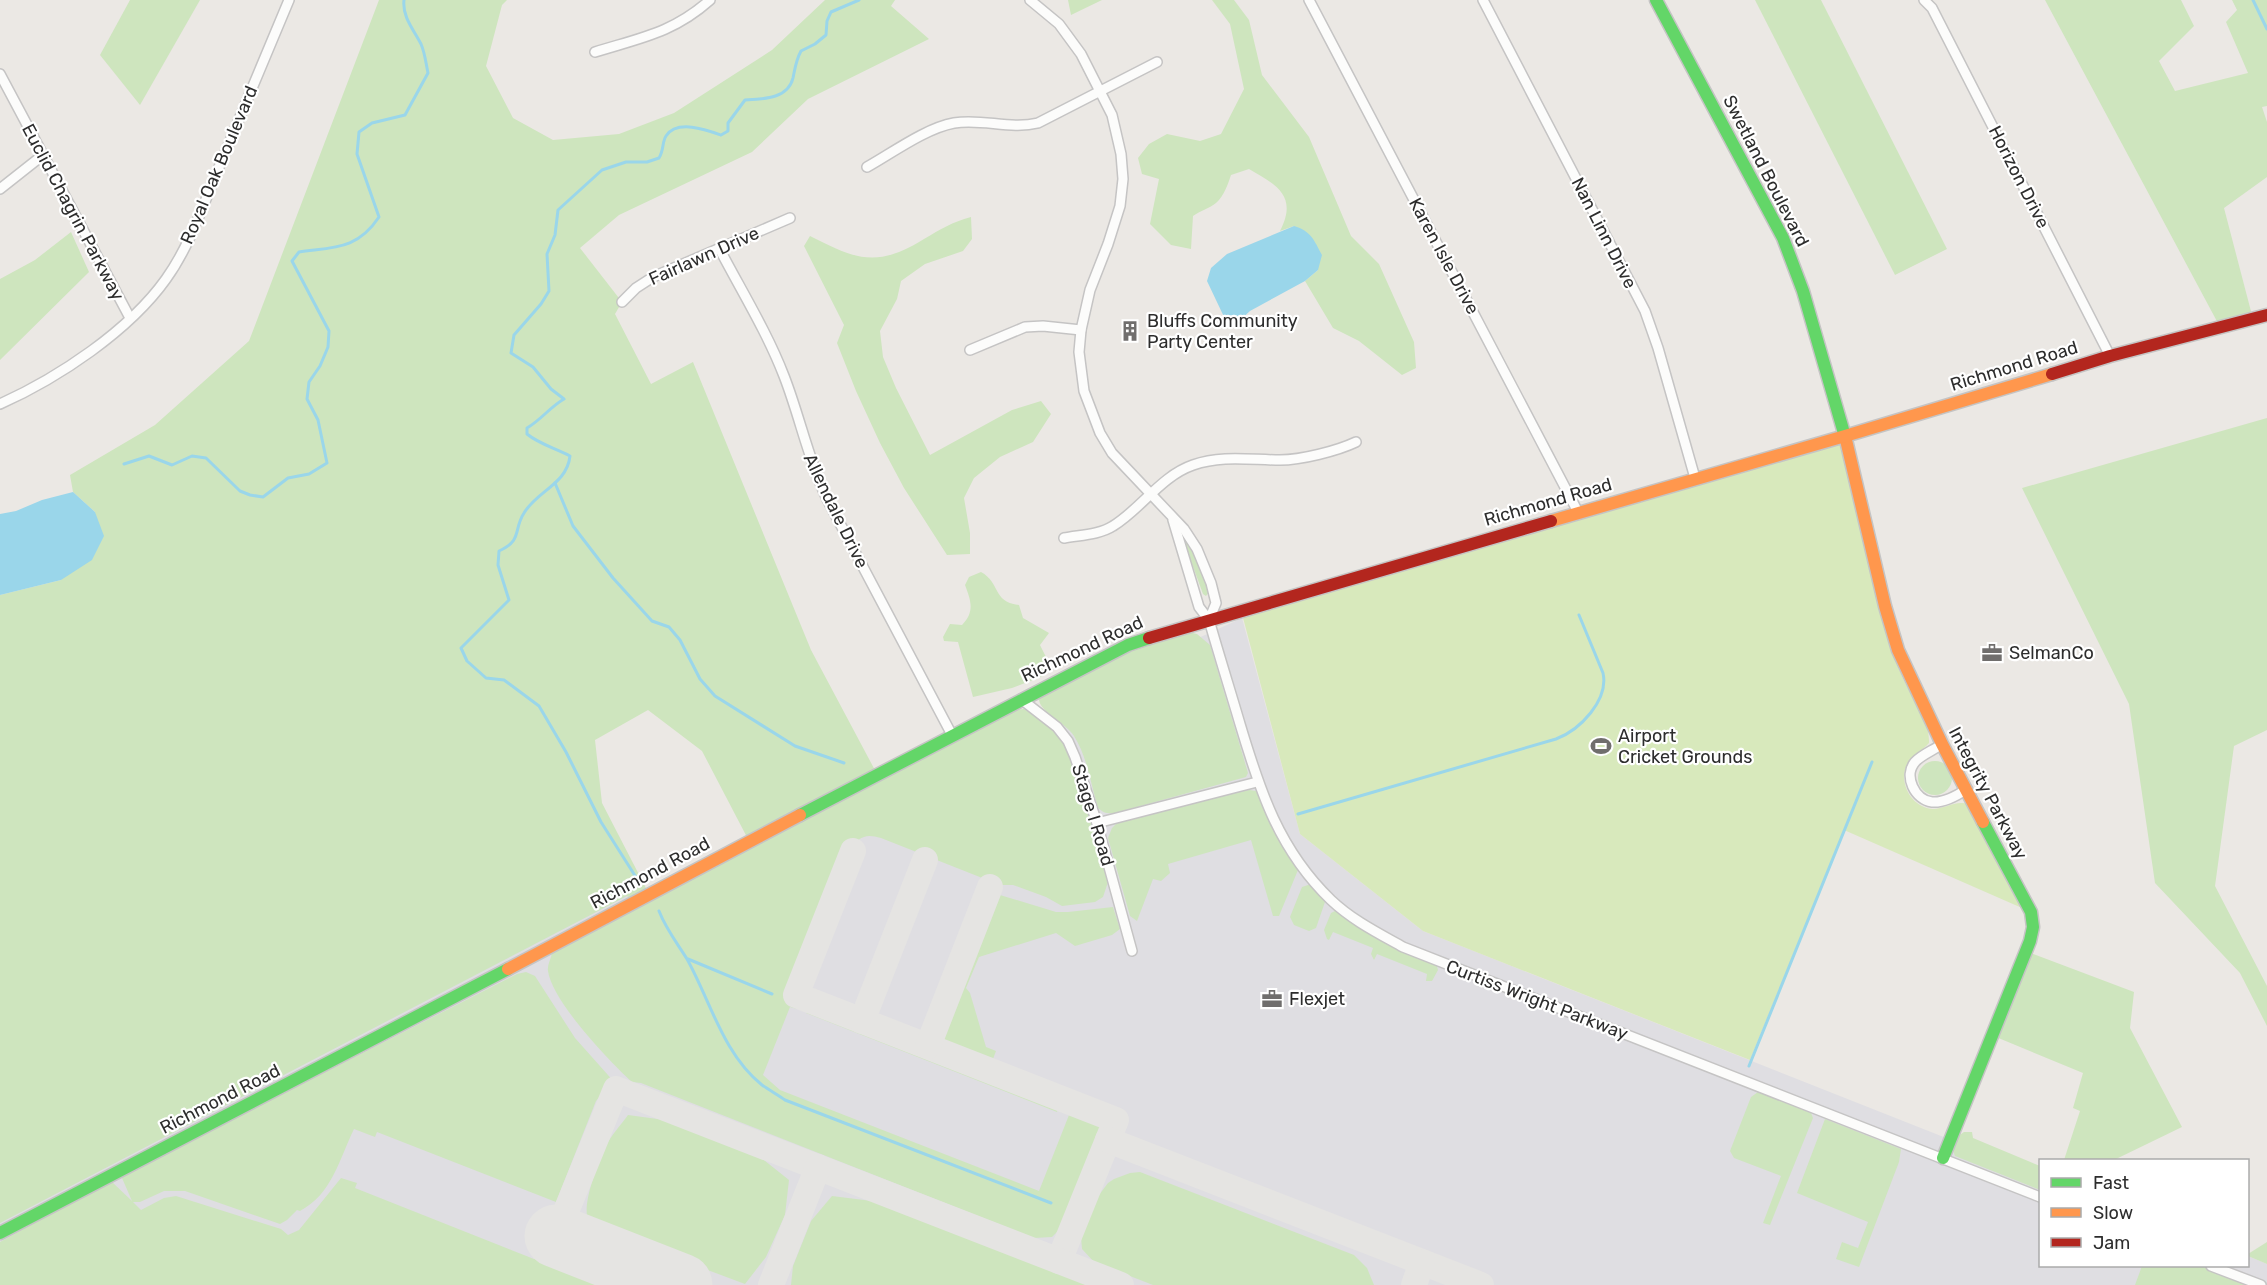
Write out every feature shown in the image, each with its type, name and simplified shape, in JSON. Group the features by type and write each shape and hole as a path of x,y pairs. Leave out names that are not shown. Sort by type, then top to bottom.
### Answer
{"main road":[{"name":"Swetland Boulevard","path":"1656,0 1783,238 1803,291 1845,436"},
{"name":"Richmond Road","path":"0,1233 1128,645 1154,635 1845,436 2110,356 2265,319"},
{"name":"Integrity Parkway","path":"1845,436 1885,606 1898,650 1942,744 2031,912 2033,927 2027,950 1943,1158"}],"street":[{"name":"Royal Oak Boulevard","path":"0,404 67,368 130,318 155,293 181,255 289,0"},
{"path":"595,52 669,29 689,18 710,0"},
{"path":"1030,0 1049,15 1069,36 1101,92 1112,115 1119,139 1122,193 1114,226 1090,290 1081,330 1081,370 1084,391 1095,421 1112,453 1184,529 1197,549 1211,583 1216,603 1209,620"},
{"name":"Karen Isle Drive","path":"1309,0 1578,512"},
{"name":"Nan Linn Drive","path":"1483,0 1645,311 1695,478"},
{"name":"Horizon Drive","path":"1924,0 1932,8 2110,356"},
{"path":"867,167 942,127 970,122 1029,125 1054,116 1158,62"},
{"name":"Euclid Chagrin Parkway","path":"0,74 130,318"},
{"path":"0,189 43,155"},
{"name":"Fairlawn Drive","path":"622,302 636,288 653,277 790,218"},
{"name":"Allendale Drive","path":"719,249 777,361 826,499 952,735"},
{"path":"970,350 1025,327 1043,326 1081,330"},
{"path":"1064,538 1108,529 1180,471 1201,462 1224,459 1289,460 1356,442"},
{"path":"1173,520 1200,607 1209,620"},
{"name":"Curtiss Wright Parkway","path":"1209,620 1257,782 1279,832 1305,872 1331,901 1356,921 1403,947 2039,1197"},
{"name":"Stage I Road","path":"1021,699 1057,727 1068,741 1097,823 1132,951"},
{"path":"1942,744 1915,762 1910,770 1915,791 1922,799 1934,802 1967,789"},
{"path":"1097,823 1257,782"},
{"path":"2214,1267 2261,1285"}],"shaded area":[{"path":"1242,618 1300,834 1423,931 2039,1175 2039,1267 2249,1267 2249,1256 2267,1264 2267,1285 0,1285 0,728 295,644 661,920 1109,679"}],"green space":[{"path":"130,0 200,0 140,105 100,55"},
{"path":"379,0 507,0 502,5 486,66 513,118 553,140 619,134 674,113 772,50 825,0 895,0 891,6 929,39 808,99 752,152 619,215 580,248 622,302 615,314 651,384 693,362 811,650 877,774 749,841 702,751 648,710 595,740 602,803 649,894 635,902 627,896 0,1223 0,595 61,580 95,512 73,492 70,475 155,425 249,341"},
{"path":"1068,0 1102,0 1071,15"},
{"path":"1212,0 1234,0 1249,20 1262,75 1309,137 1351,236 1379,264 1414,342 1416,368 1402,375 1359,341 1333,328 1305,281 1318,270 1294,226 1280,231 1287,209 1282,193 1276,186 1249,169 1231,175 1219,200 1193,216 1191,249 1171,245 1150,224 1159,179 1142,174 1138,158 1149,144 1167,134 1200,141 1221,134 1244,89 1230,24"},
{"path":"1755,0 1821,0 1947,249 1895,275"},
{"path":"2045,0 2181,0 2194,26 2159,61 2175,91 2248,73 2226,22 2237,10 2232,0 2267,0 2267,106 2262,107 2267,122 2267,177 2224,208 2253,319 2220,327"},
{"path":"971,217 972,239 963,251 925,264 901,281 897,299 880,331 883,357 930,455 1012,410 1041,401 1051,414 1033,442 1000,457 974,478 964,498 970,533 970,554 947,555 904,488 880,443 837,343 844,325 804,246 810,236 854,255 880,257 908,248 947,226"},
{"path":"71,232 89,272 0,360 0,279 35,260"},
{"path":"2267,418 2267,730 2234,746 2215,886 2267,986 2267,1026 2240,973 2155,883 2129,704 2022,488"},
{"name":"Airport Cricket Grounds","path":"1845,436 1889,643 1923,717 1928,734 1929,743 1908,763 1905,770 1905,785 1913,799 1925,807 1938,809 1960,803 1969,805 2022,908 1844,830 1750,1060 1423,931 1300,834 1241,610"},
{"path":"1181,534 1198,561 1209,592 1206,596 1203,594"},
{"path":"981,572 992,581 1004,600 1019,605 1023,618 1049,633 1040,645 1050,665 1043,676 1012,688 973,697 958,642 944,641 943,637 950,624 962,625 969,616 971,606 965,585 969,577"},
{"path":"1189,632 1197,634 1210,645 1248,773 1246,777 1115,813 1104,812 1098,808 1085,762 1074,736 1044,709 1039,700 1041,696 1140,646"},
{"path":"1024,709 1048,723 1065,743 1077,772 1108,882 1103,897 1095,902 1062,906 1046,897 1013,885 1000,885 881,838 863,837 849,850 794,995 800,1002 797,1009 790,1007 763,1075 780,1090 1039,1191 1069,1115 1080,1111 1100,1119 1101,1129 1060,1229 1052,1237 1034,1238 641,1083 632,1082 596,1046 570,1014 552,984 548,971 552,953 1013,710"},
{"path":"1935,761 1947,766 1952,778 1947,790 1935,795 1923,790 1918,778 1923,766"},
{"path":"1249,790 1256,791 1284,848 1298,870 1279,916 1273,916 1251,840 1168,864 1170,873 1161,881 1153,879 1137,921 1130,916 1108,838 1112,828 1120,820"},
{"path":"1311,884 1326,899 1316,928 1309,931 1294,925 1290,917 1302,887"},
{"path":"1000,895 1056,912 1113,907 1120,929 1112,935 1075,946 1056,933 979,957 966,988 970,993 986,1047 996,1051 990,1067 964,1057 950,1048 945,1042 942,1023 990,899"},
{"path":"1337,910 1436,963 1438,970 1432,981 1426,981 1427,974 1377,954 1374,960 1371,954 1373,948 1333,932 1329,940 1327,939 1324,930 1331,913"},
{"path":"2031,953 2134,992 2130,1028 2182,1127 2116,1159 2064,1159 2080,1111 2073,1108 2083,1073 1996,1037"},
{"path":"526,972 535,976 575,1038 616,1084 607,1088 596,1101 556,1202 377,1132 375,1137 354,1129 333,1175 320,1195 311,1204 300,1211 297,1210 280,1224 185,1191 164,1191 140,1202 133,1202 141,1210 164,1198 176,1196 281,1229 288,1235 299,1230 341,1178 357,1183 355,1188 534,1259 538,1251 624,1285 0,1285 0,1242 111,1181 132,1201 122,1178 126,1174 517,974"},
{"path":"809,1008 816,1008 1052,1100 1058,1107 1057,1112 806,1013"},
{"path":"1758,1092 1811,1113 1813,1118 1770,1225 1763,1223 1781,1176 1734,1158 1730,1151 1751,1097"},
{"path":"628,1115 665,1120 719,1139 760,1157 789,1180 785,1215 766,1257 745,1284 590,1226 587,1208 595,1174 608,1142"},
{"path":"1825,1119 1901,1149 1899,1162 1859,1267 1836,1259 1842,1242 1858,1248 1868,1222 1797,1193"},
{"path":"1964,1132 1972,1132 1973,1138 2039,1166 2039,1190 1955,1156 1952,1148 1958,1136"},
{"path":"1140,1172 1354,1255 1367,1268 1374,1285 1153,1285 1094,1262 1082,1249 1081,1237 1096,1199 1114,1179"},
{"path":"832,1196 872,1201 1096,1285 791,1285 793,1266 811,1221"},
{"path":"2267,1242 2267,1264 2249,1256 2249,1253"},
{"path":"2142,1267 2204,1267 2249,1285 2135,1285"}],"water":[{"path":"1294,226 1308,233 1317,245 1322,255 1318,270 1305,281 1250,311 1237,323 1231,323 1225,319 1207,281 1211,268 1227,254"},
{"path":"73,492 95,512 104,536 92,560 61,580 0,595 0,514"}],"waterway":[{"path":"124,464 149,456 172,465 192,456 206,458 240,491 263,497 288,478 309,474 327,463 318,420 307,399 309,382 320,366 328,347 329,331 292,261 299,252 344,245 353,241 371,228 379,217 357,154 359,132 372,123 405,115 428,73 422,47 405,12 404,0"},
{"path":"639,882 601,822 566,752 539,706 504,680 486,678 467,661 461,648 509,600 498,565 499,551 515,539 524,513 536,499 558,481 568,466 570,456 527,434 527,428 564,399 551,389 533,367 511,353 514,335 541,304 549,291 547,254 555,235 558,210 602,170 626,162 647,162 659,158 666,136 677,128 692,127 721,135 728,131 728,123 745,100 774,97 786,90 793,78 801,51 826,35 827,21 831,12 859,0"},
{"path":"2253,0 2267,29"},
{"path":"555,483 573,526 613,578 652,621 669,627 680,640 700,679 715,696 795,746 844,763"},
{"path":"1298,814 1556,739 1574,729 1591,713 1602,693 1604,683 1603,673 1579,615"},
{"path":"1749,1066 1872,762"},
{"path":"659,911 687,959 727,1042 737,1058 762,1085 785,1100 1051,1203"},
{"path":"688,959 772,994"}],"taxiway":[{"path":"853,851 796,995 1116,1120 1059,1261"},
{"path":"862,1021 925,860"},
{"path":"928,1046 990,887"},
{"path":"556,1236 616,1089 1121,1285"},
{"path":"1108,1140 1481,1285"},
{"path":"771,1285 818,1167"},
{"path":"1414,1285 1422,1262"}],"runway":[{"path":"556,1236 681,1285"}],"traffic: fast":[{"path":"1656,0 1783,238 1803,291 1846,440"},
{"path":"800,815 1128,645 1149,638"},
{"path":"1943,1158 2030,941 2033,927 2031,912 1983,822"},
{"path":"0,1233 508,969"}],"traffic: slow":[{"path":"1551,521 2052,374"},
{"path":"1846,440 1885,606 1898,650 1942,744 1983,822"},
{"path":"508,969 800,815"}],"traffic: jam":[{"path":"2052,374 2110,356 2267,315"},
{"path":"1149,638 1551,521"}],"place":[{"name":"Bluffs Community Party Center","path":"1130,331"},
{"name":"SelmanCo","path":"1992,653"},
{"name":"Airport Cricket Grounds","path":"1601,746"},
{"name":"Flexjet","path":"1272,999"}]}
